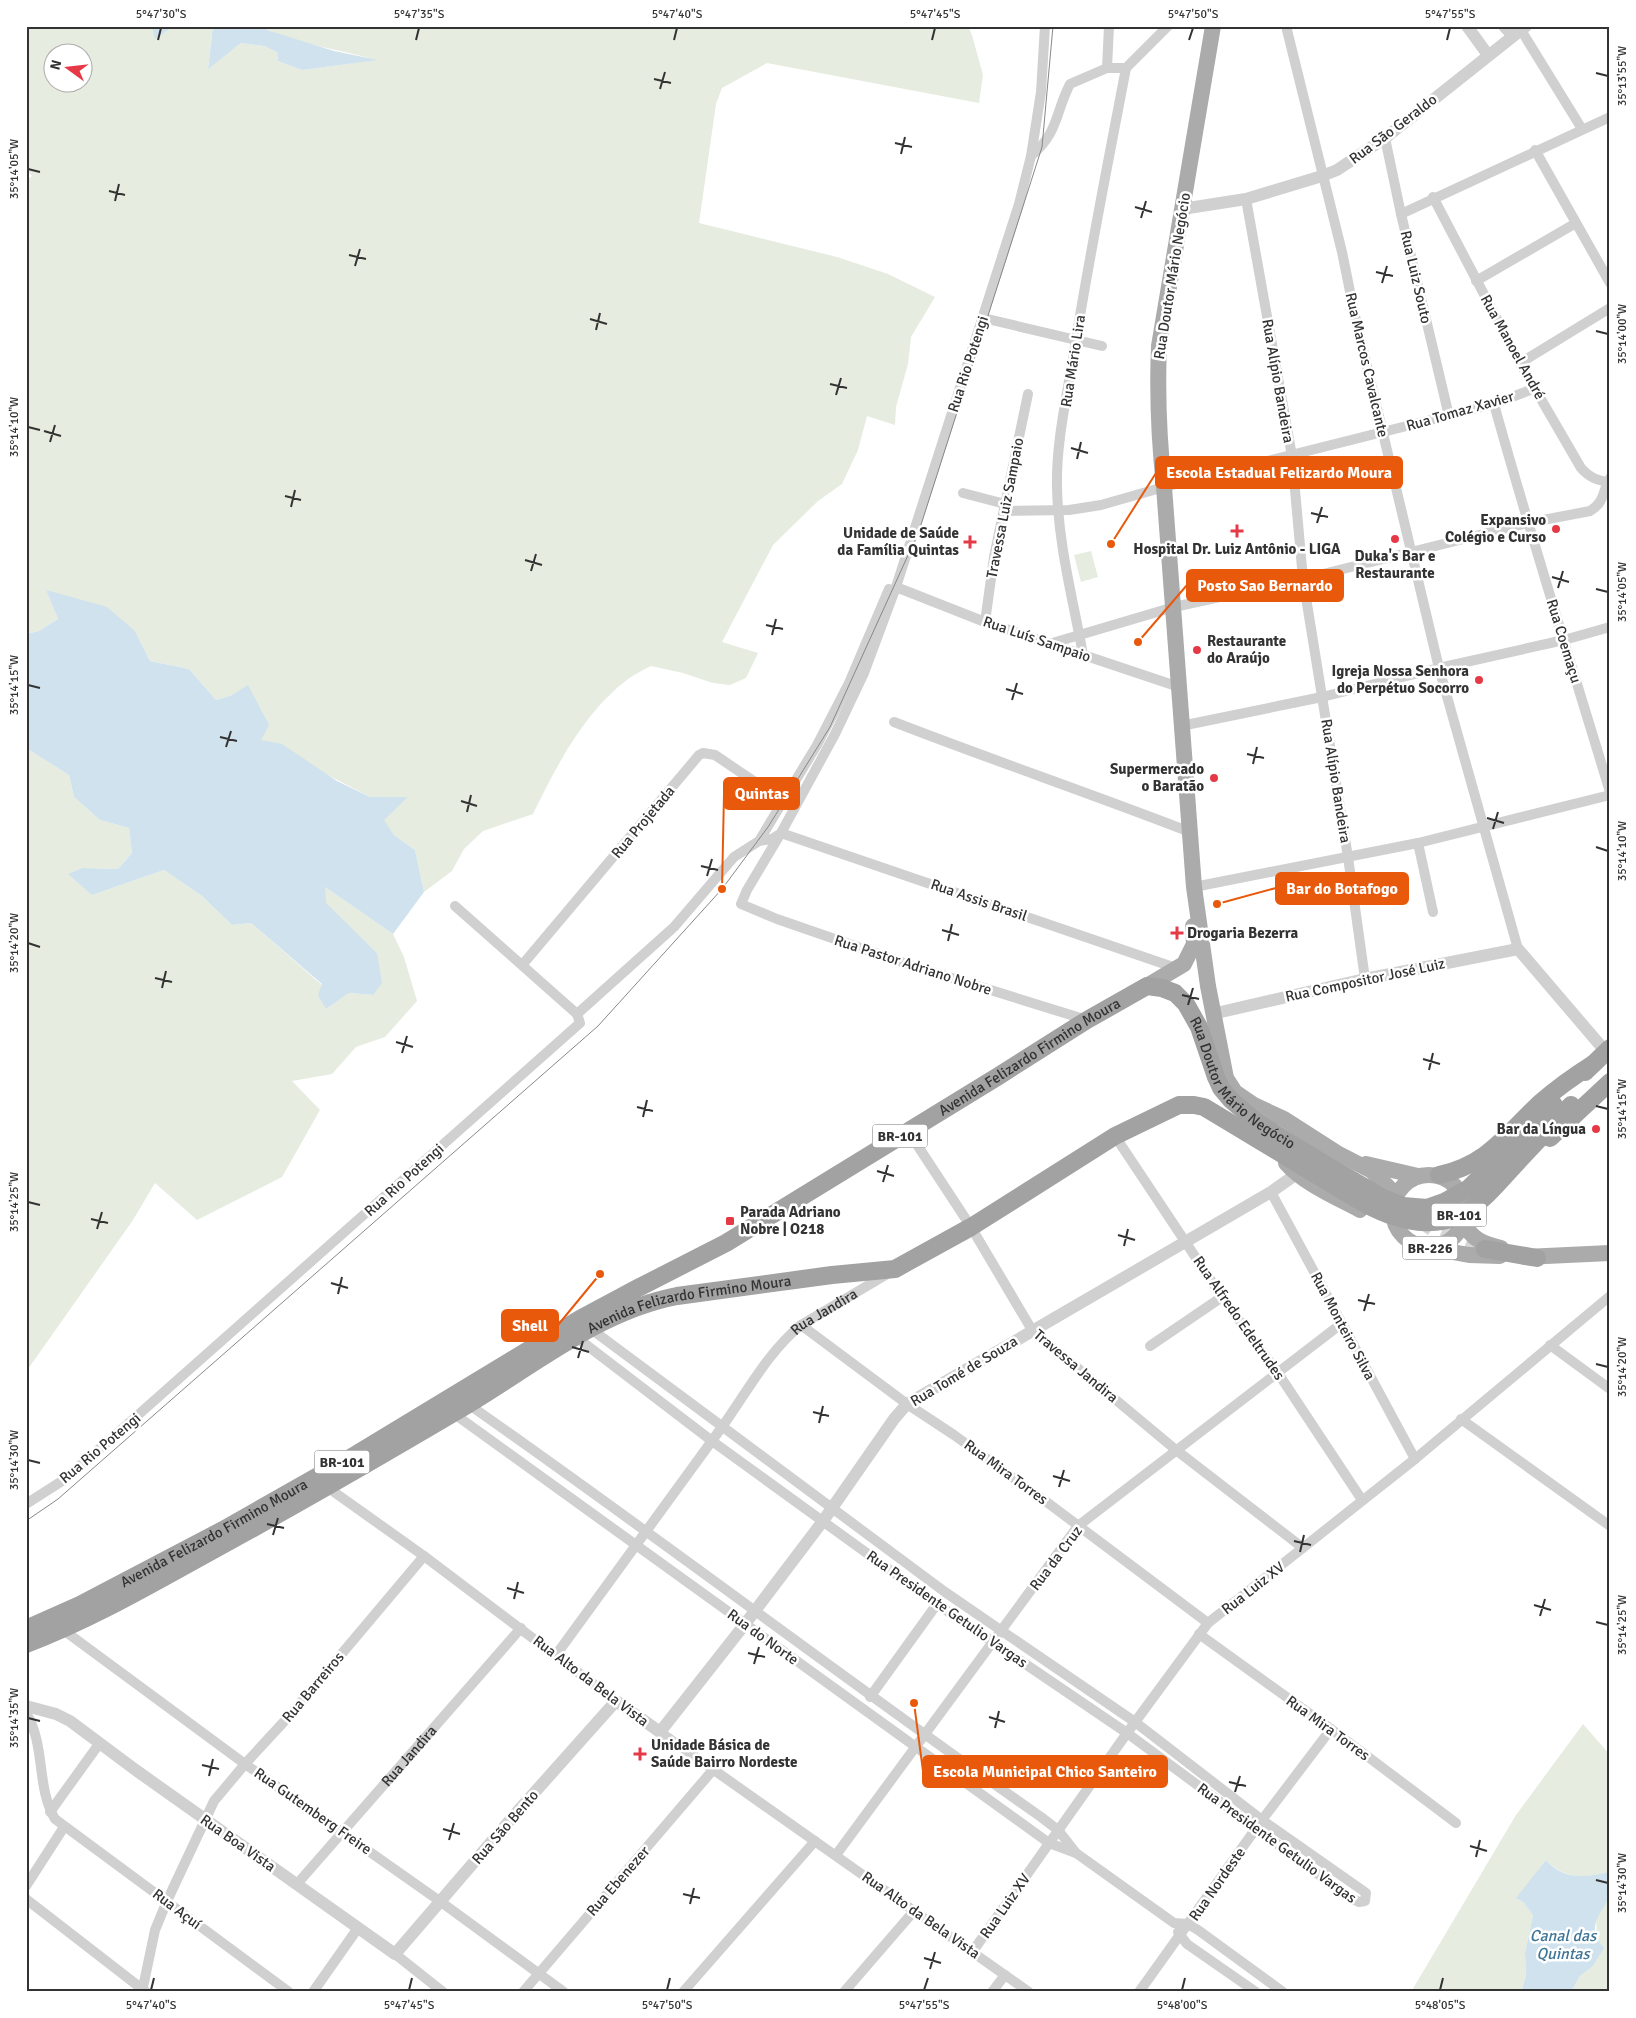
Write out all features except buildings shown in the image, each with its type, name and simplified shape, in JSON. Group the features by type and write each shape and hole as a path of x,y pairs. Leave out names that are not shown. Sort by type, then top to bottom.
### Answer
{"highway":[{"name":"Avenida Felizardo Firmino Moura","path":"26,1630 124,1583 288,1494 580,1319 636,1288 726,1244 1087,1020 1147,986"},
{"name":"Rua Doutor Mário Negócio","path":"1147,986 1162,988 1175,993 1186,1004 1199,1027 1221,1088 1231,1100 1311,1170"},
{"name":"BR-101","path":"1562,1105 1593,1064 1608,1050"},
{"path":"1439,1175 1458,1171 1490,1152 1565,1082 1593,1064"},
{"name":"BR-101","path":"1311,1170 1403,1206 1427,1208 1444,1202 1469,1188 1562,1105 1610,1069"},
{"path":"1464,1220 1489,1200 1610,1082"},
{"path":"1231,1100 1256,1112 1300,1140"},
{"name":"Rua Jandira","path":"894,1269 971,1227 1115,1136 1179,1105 1194,1104 1204,1107"},
{"name":"Rua Doutor Mário Negócio","path":"1204,1107 1279,1154 1311,1170"},
{"path":"1485,1249 1537,1258"},
{"name":"Avenida Felizardo Firmino Moura","path":"26,1644 122,1600 327,1487 461,1409 583,1333 618,1315 655,1300 832,1275 894,1269"}],"main road":[{"name":"Rua Doutor Mário Negócio","path":"1214,26 1159,346 1158,378 1160,446 1174,607 1194,887 1212,1014 1226,1078 1235,1092 1254,1105 1284,1119 1337,1153 1372,1172 1396,1195"},
{"name":"Rua Doutor Mário Negócio","path":"1147,986 1184,964 1194,944 1194,887"},
{"name":"Rua Doutor Mário Negócio","path":"1356,1163 1418,1176"},
{"path":"1311,1170 1325,1191 1399,1231"},
{"path":"1396,1195 1402,1187 1418,1176 1428,1174 1439,1175"},
{"name":"BR-226","path":"1439,1175 1457,1187 1464,1202 1464,1220 1467,1232 1476,1240 1537,1258"},
{"name":"BR-226","path":"1396,1195 1392,1212 1399,1231 1414,1244 1469,1255 1537,1258 1606,1250"},
{"name":"BR-226","path":"1430,1248 1444,1244 1457,1235 1464,1220"}],"street":[{"path":"1031,156 1041,92 1045,26"},
{"path":"1107,68 1109,26"},
{"path":"1031,156 1042,147 1051,134 1070,84 1107,68 1126,68 1168,26"},
{"name":"Rua Marcos Cavalcante","path":"1286,26 1342,252 1439,668 1518,949 1608,1050"},
{"path":"1466,26 1488,55"},
{"path":"1504,26 1520,31 1582,129"},
{"name":"Rua São Geraldo","path":"1182,209 1246,199 1322,176 1352,161 1520,31"},
{"name":"Rua Mário Lira","path":"1083,655 1061,538 1058,511 1058,462 1099,206 1126,68"},
{"path":"1400,214 1610,116"},
{"name":"Rua Luiz Souto","path":"1384,138 1400,214 1449,416"},
{"path":"1535,150 1610,282"},
{"name":"Rua Rio Potengi","path":"742,904 747,890 781,833 850,704 864,673 905,560 1019,204 1031,156"},
{"name":"Rua Manoel André","path":"1433,197 1520,363 1581,468 1596,480 1609,480"},
{"name":"Rua Alípio Bandeira","path":"1246,199 1292,456 1304,579 1365,979"},
{"path":"1476,281 1576,223"},
{"path":"1520,363 1610,308"},
{"path":"983,318 1102,346"},
{"name":"Rua Tomaz Xavier","path":"963,493 1005,507 1058,511 1101,505 1164,487 1494,404 1535,388"},
{"name":"Travessa Luiz Sampaio","path":"985,622 994,556 1028,394"},
{"name":"Rua Coemaçu","path":"1494,404 1527,523 1610,794"},
{"path":"1049,644 1174,607 1304,579 1527,523 1590,511 1599,506 1609,480"},
{"name":"Rua Rio Potengi","path":"26,1504 62,1481 269,1300 580,1023 577,1014 674,927 729,861 758,841 817,745 849,683 896,573 905,560"},
{"name":"Rua Luís Sampaio","path":"896,587 985,622 1179,687"},
{"path":"1181,726 1322,697 1564,640 1610,627"},
{"path":"894,722 1190,832"},
{"name":"Rua Projetada","path":"523,964 699,755 703,753 714,755 783,801"},
{"path":"1194,887 1418,843 1610,794"},
{"name":"Rua Rio Potengi","path":"758,841 772,839 781,833"},
{"name":"Rua Assis Brasil","path":"781,833 1176,968"},
{"path":"1418,843 1434,912"},
{"name":"Rua Pastor Adriano Nobre","path":"742,904 777,919 908,964 1087,1020"},
{"path":"455,906 523,964 577,1014"},
{"name":"Rua Compositor José Luiz","path":"1212,1014 1365,979 1518,949"},
{"name":"Travessa Jandira","path":"908,1131 971,1227 1032,1330 1176,1450 1304,1548"},
{"name":"Rua Alfredo Edeltrudes","path":"1115,1136 1222,1297 1278,1373 1362,1500"},
{"name":"Rua Tomé de Souza","path":"660,1732 745,1624 822,1521 894,1418 907,1404 1311,1170"},
{"name":"Rua Monteiro Silva","path":"1271,1192 1414,1459"},
{"name":"Rua Jandira","path":"556,1655 788,1335 801,1325 894,1269"},
{"name":"Rua Luiz XV","path":"973,1952 1048,1843 1208,1623 1414,1459 1610,1296"},
{"path":"1150,1346 1222,1297"},
{"name":"Rua da Cruz","path":"836,1855 1078,1526 1341,1324"},
{"name":"Rua Mira Torres","path":"801,1325 907,1404 962,1440 1208,1623"},
{"name":"Rua Presidente Getulio Vargas","path":"583,1333 722,1427 945,1592 1135,1722 1262,1820 1362,1890 1366,1894 1365,1901 1359,1902 1349,1897 1127,1733 992,1643 822,1521 712,1441 583,1333"},
{"path":"1550,1345 1610,1389"},
{"name":"Rua do Norte","path":"461,1409 582,1485 870,1697 1058,1830 1076,1853"},
{"name":"Rua do Norte","path":"461,1409 636,1546 1048,1843 1076,1853 1174,1923 1180,1936 1187,1944 1256,1992"},
{"path":"1461,1419 1610,1526"},
{"name":"Rua Alto da Bela Vista","path":"327,1487 522,1628 616,1702 1029,1992"},
{"name":"Rua Barreiros","path":"143,1991 155,1930 214,1801 291,1714 424,1556"},
{"path":"870,1697 937,1604"},
{"name":"Rua Jandira","path":"297,1884 522,1628"},
{"name":"Rua Gutemberg Freire","path":"62,1629 245,1764 441,1902 564,1992"},
{"name":"Rua Mira Torres","path":"1199,1634 1331,1729 1456,1823"},
{"name":"Rua São Bento","path":"395,1954 518,1811 616,1702"},
{"name":"Rua Boa Vista","path":"26,1706 63,1717 204,1820 395,1954 444,1992"},
{"path":"26,1713 34,1731 50,1812"},
{"name":"Rua Nordeste","path":"1139,1992 1262,1820 1331,1729"},
{"path":"50,1812 99,1744"},
{"name":"Rua Ebenezer","path":"523,1992 712,1770"},
{"name":"Rua Açuí","path":"50,1812 64,1827 167,1901 284,1990"},
{"path":"26,1886 64,1827"},
{"path":"683,1992 816,1841"},
{"path":"26,1899 143,1991"},
{"path":"844,1992 914,1912"},
{"path":"1174,1923 1188,1924 1283,1992"},
{"path":"313,1992 358,1928"},
{"path":"992,1992 1005,1975"}],"shaded area":[{"path":"26,26 152,26 156,38 174,26 213,26 208,68 241,43 264,46 277,52 278,61 302,70 376,60 302,42 259,26 968,26 983,75 979,103 767,63 722,88 716,104 699,223 837,257 888,274 935,297 911,337 908,364 896,407 895,425 867,416 858,450 842,484 818,501 773,545 722,642 758,653 746,678 730,685 713,683 683,673 651,666 631,677 612,692 585,724 551,778 533,814 483,831 464,849 452,871 424,892 415,850 394,835 383,820 408,797 370,797 261,740 232,695 216,700 189,669 150,661 135,631 46,590 58,619 39,631 26,634 26,180 32,176 26,170"},
{"path":"1091,551 1098,577 1081,582 1074,555"},
{"path":"26,748 69,775 74,797 100,820 129,828 132,853 118,869 83,868 92,895 164,870 202,896 232,925 251,923 322,985 326,1009 349,993 373,995 377,953 325,903 325,887 393,934 404,957 417,1001 385,1037 356,1047 332,1074 292,1081 320,1110 282,1177 197,1220 155,1183 133,1220 28,1369 26,1377"},
{"path":"1583,1724 1610,1755 1610,1872 1576,1876 1553,1867 1546,1860 1517,1899 1524,1903 1533,1915 1525,1953 1526,1976 1521,1992 1411,1992 1516,1815"},
{"path":"1610,1892 1610,1992 1571,1992 1580,1976 1592,1967 1597,1939 1596,1918"}],"water":[{"path":"152,26 174,26 155,39"},
{"path":"213,26 259,26 334,51 378,60 302,70 278,61 277,52 264,46 241,43 208,69"},
{"path":"46,590 107,607 135,631 150,661 189,669 216,700 232,695 248,685 269,725 261,740 282,744 337,781 370,797 408,797 384,820 394,835 415,850 424,892 393,934 325,887 326,903 377,953 382,983 373,995 349,993 326,1009 318,995 322,984 251,923 232,925 202,896 164,870 92,895 68,874 83,868 118,869 132,853 129,828 100,820 74,797 69,775 26,748 26,634 39,631 58,619"},
{"name":"Canal das Quintas","path":"1546,1860 1560,1871 1576,1876 1610,1872 1610,1892 1595,1925 1595,1932 1604,1948 1592,1967 1580,1976 1571,1992 1521,1992 1526,1976 1525,1953 1533,1915 1524,1903 1516,1898"}],"tunnel":[{"path":"1419,1217 1436,1230 1485,1249"}],"tram line":[{"path":"26,1521 58,1499 598,1026 722,889 768,827 830,727 919,531 1042,147 1053,26"}],"place":[{"name":"Expansivo Colégio e Curso","path":"1556,529"},
{"name":"Hospital Dr. Luiz Antônio - LIGA","path":"1237,531"},
{"name":"Duka's Bar e Restaurante","path":"1395,539"},
{"name":"Unidade de Saúde da Família Quintas","path":"970,542"},
{"name":"Escola Estadual Felizardo Moura","path":"1111,544"},
{"name":"Posto Sao Bernardo","path":"1138,642"},
{"name":"Restaurante do Araújo","path":"1197,650"},
{"name":"Igreja Nossa Senhora do Perpétuo Socorro","path":"1479,680"},
{"name":"Supermercado o Baratão","path":"1214,778"},
{"name":"Quintas","path":"722,889"},
{"name":"Bar do Botafogo","path":"1217,904"},
{"name":"Drogaria Bezerra","path":"1177,933"},
{"name":"Bar da Língua","path":"1596,1129"},
{"name":"Parada Adriano Nobre | O218","path":"730,1221"},
{"name":"Shell","path":"600,1274"},
{"name":"Escola Municipal Chico Santeiro","path":"914,1703"},
{"name":"Unidade Básica de Saúde Bairro Nordeste","path":"640,1754"}]}
